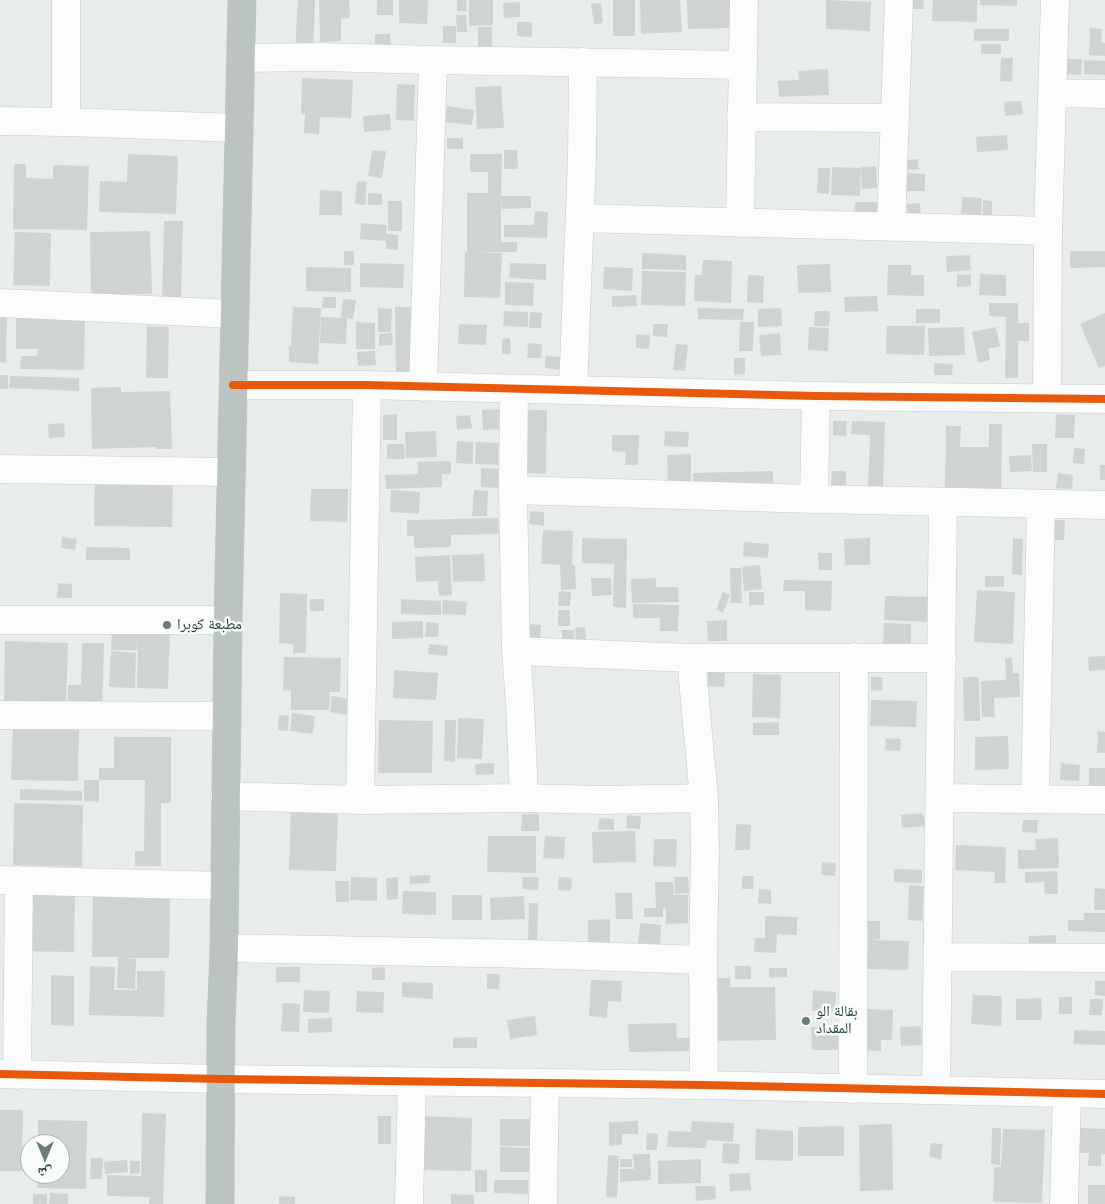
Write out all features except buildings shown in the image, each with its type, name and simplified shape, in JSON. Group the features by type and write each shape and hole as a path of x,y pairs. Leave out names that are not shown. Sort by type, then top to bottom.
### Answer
{"highway":[{"path":"220,1204 230,472 242,0"}],"street":[{"path":"66,0 66,122"},
{"path":"740,222 744,0"},
{"path":"891,227 899,0"},
{"path":"1047,398 1048,231 1055,0"},
{"path":"241,58 320,57 742,64"},
{"path":"423,386 433,60"},
{"path":"573,390 580,218 583,62"},
{"path":"1052,93 1105,94"},
{"path":"741,117 895,118"},
{"path":"0,121 238,128"},
{"path":"580,218 1048,231"},
{"path":"0,303 234,314"},
{"path":"233,385 368,385 816,396 1105,399"},
{"path":"360,800 368,385"},
{"path":"514,389 513,490 516,651 524,798"},
{"path":"814,500 816,396"},
{"path":"0,469 230,472"},
{"path":"513,490 814,500 1105,505"},
{"path":"936,1090 941,798 943,502"},
{"path":"1035,799 1041,504"},
{"path":"0,620 228,620"},
{"path":"516,651 691,658 942,658"},
{"path":"853,1089 854,657"},
{"path":"691,658 704,798 704,1086"},
{"path":"0,715 226,716"},
{"path":"225,796 360,800 704,798"},
{"path":"941,798 1105,800"},
{"path":"224,886 10,880 8,1075 1105,1094"},
{"path":"224,948 703,960"},
{"path":"939,957 1105,958"},
{"path":"409,1204 412,1082"},
{"path":"544,1204 545,1084"},
{"path":"1064,1204 1067,1092"}],"cycle path":[{"path":"233,385 367,385 816,396 1105,399"},
{"path":"0,1074 221,1079 704,1085 1105,1094"}],"place":[{"name":"مطبعة كوبرا","path":"167,625"},
{"name":"بقالة الو المقداد","path":"806,1021"}]}
